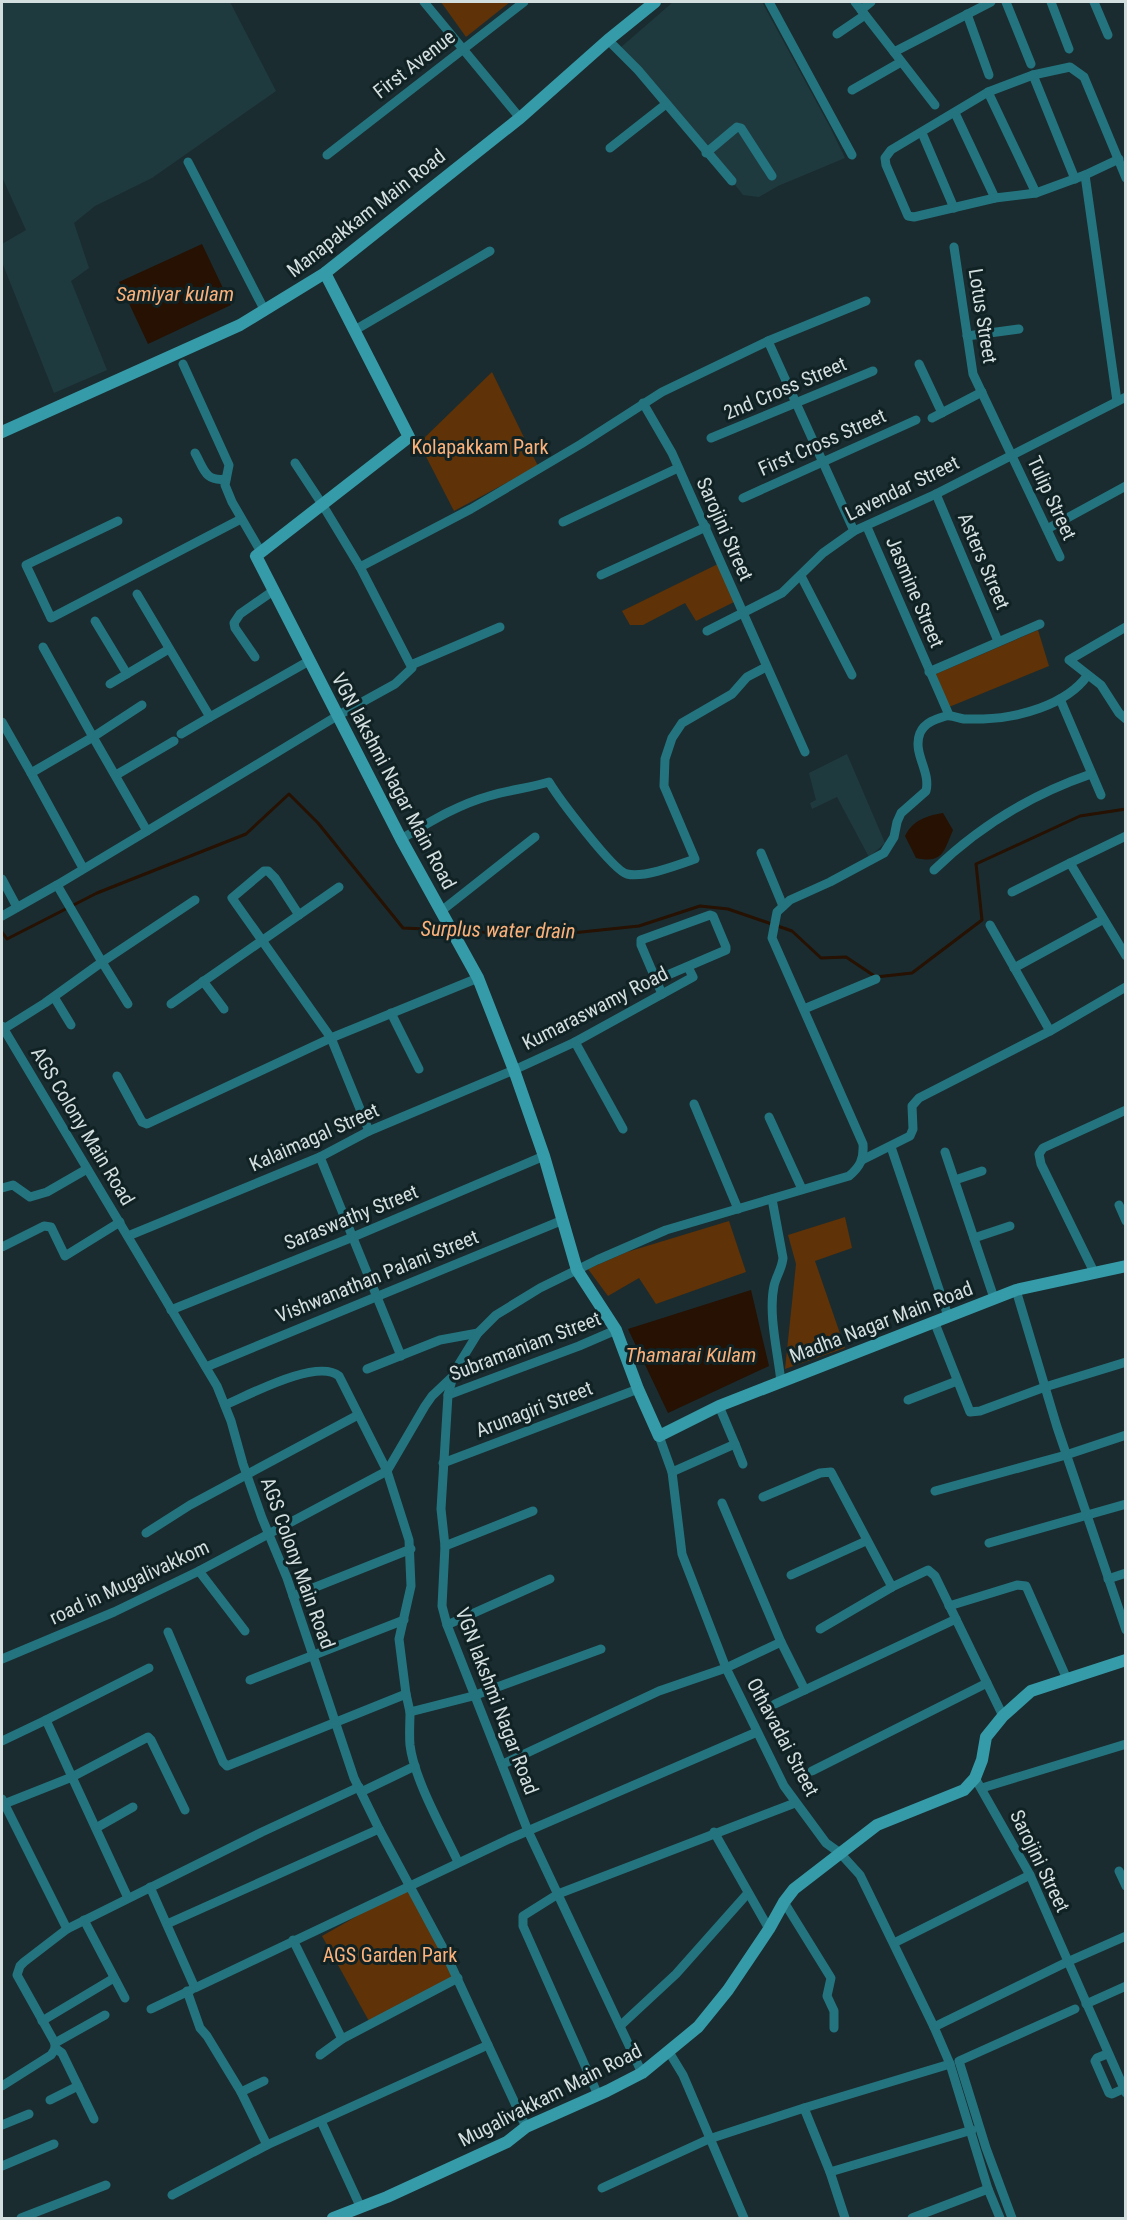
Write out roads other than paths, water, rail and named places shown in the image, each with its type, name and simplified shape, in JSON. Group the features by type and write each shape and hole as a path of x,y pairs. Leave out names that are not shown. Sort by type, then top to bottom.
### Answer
{"street":[{"path":"424,2 520,118"},
{"name":"First Avenue","path":"327,155 524,2"},
{"name":"Manapakkam Main Road","path":"2,432 240,325 325,273 520,118 608,40 655,2"},
{"path":"769,2 852,155"},
{"path":"837,34 860,9 871,2"},
{"path":"894,52 991,2"},
{"path":"1006,2 1031,64"},
{"path":"1051,2 1069,49"},
{"path":"1094,2 1108,35"},
{"path":"860,9 935,105"},
{"path":"967,14 989,75"},
{"path":"608,40 638,70 732,181"},
{"path":"852,90 901,62"},
{"path":"1119,160 1036,193 995,198 914,217 908,216 905,212 885,158 891,150 988,92 1033,75 1070,67 1084,77 1119,160 1125,178"},
{"path":"1033,75 1076,179"},
{"path":"988,92 1036,193"},
{"path":"610,148 666,104"},
{"path":"955,112 995,198"},
{"path":"706,153 737,127 741,128 772,176"},
{"path":"922,132 954,208"},
{"path":"188,162 265,311"},
{"path":"1085,175 1121,399"},
{"name":"Lotus Street","path":"954,247 973,371 1012,454"},
{"path":"355,330 490,250"},
{"path":"183,364 229,465 225,485 261,552 409,437 325,273"},
{"path":"360,567 471,509 581,444 643,403 768,341 866,301"},
{"path":"967,336 1019,329"},
{"path":"768,341 854,531"},
{"path":"918,364 942,413"},
{"name":"2nd Cross Street","path":"711,438 873,370"},
{"path":"932,418 982,392"},
{"name":"Lavendar Street","path":"707,631 782,593 823,553 854,531 936,494 1121,399"},
{"name":"Sarojini Street","path":"643,403 672,453 805,752"},
{"name":"First Cross Street","path":"743,498 916,420"},
{"path":"195,453 209,477 215,480 226,479"},
{"name":"Tulip Street","path":"1012,454 1060,556"},
{"path":"2,916 394,684 412,668 360,567 295,463"},
{"path":"563,522 678,468"},
{"path":"1047,529 1125,486"},
{"name":"Asters Street","path":"936,494 998,641"},
{"path":"118,521 26,565 51,618 242,519"},
{"path":"601,575 706,527"},
{"name":"Jasmine Street","path":"867,527 949,716"},
{"name":"VGN lakshmi Nagar Main Road","path":"261,552 256,556 273,591 401,839 478,978 544,1156 577,1270 616,1330 659,1436"},
{"path":"801,576 852,675"},
{"path":"255,657 234,623 240,614 273,591"},
{"path":"136,594 210,717"},
{"path":"95,621 127,674"},
{"path":"929,672 1040,624"},
{"path":"411,664 500,627"},
{"path":"1125,627 1069,660 1101,685 1119,714 1125,719"},
{"path":"43,647 147,831"},
{"path":"110,684 169,649"},
{"path":"116,775 210,717 309,661"},
{"path":"401,839 453,809 490,795 528,789 549,782 599,847 624,874 633,875 669,868 695,859 664,786 665,759 672,738 682,723 732,694 747,677 767,670"},
{"path":"862,1160 862,1144 772,938 777,912 790,900 884,853 894,837 901,813 926,791 927,778 918,749 920,733 927,723 949,716 963,719 1011,715 1060,699 1081,684 1087,676"},
{"path":"1060,699 1090,774 1101,795"},
{"path":"31,773 142,705"},
{"path":"2,722 83,868"},
{"path":"934,870 946,858 1022,804 1090,774"},
{"path":"1012,892 1125,836"},
{"path":"440,912 535,837"},
{"path":"761,853 783,906"},
{"path":"1070,863 1125,956"},
{"path":"299,915 271,872 264,871 231,898 331,1038 369,1131"},
{"path":"2,879 17,907"},
{"path":"57,885 128,1004"},
{"path":"171,1004 339,887"},
{"path":"2,1028 54,997 195,900"},
{"path":"656,980 727,948 712,915 641,940 641,945 656,980 662,994"},
{"path":"1014,968 1102,920"},
{"path":"990,925 1050,1031 1125,987"},
{"name":"Kumaraswamy Road","path":"514,1070 575,1042 693,977 688,967"},
{"path":"117,1076 142,1122 147,1124 331,1038 478,978"},
{"path":"804,1009 876,979"},
{"path":"203,981 224,1009"},
{"path":"54,997 71,1024"},
{"path":"391,1013 419,1069"},
{"name":"AGS Colony Main Road","path":"2,1028 217,1386 360,1790 458,1978 526,2127"},
{"name":"VGN lakshmi Nagar Road","path":"642,2073 528,1831 447,1625 442,1606 445,1546 441,1509 448,1395 452,1377 478,1333 496,1315 540,1288 606,1255 666,1230 849,1176 858,1168 862,1160 907,1139 912,1133 912,1106 919,1098 1050,1031"},
{"path":"575,1042 623,1129"},
{"name":"Kalaimagal Street","path":"128,1236 320,1157 369,1131 514,1070"},
{"path":"694,1104 738,1209"},
{"path":"1094,1272 1041,1164 1039,1154 1043,1148 1125,1110"},
{"path":"769,1117 802,1189"},
{"path":"891,1147 948,1316"},
{"path":"945,1152 994,1298"},
{"name":"Saraswathy Street","path":"171,1310 353,1237 544,1156"},
{"path":"320,1157 401,1356"},
{"path":"2,1188 13,1185 30,1197 39,1195 87,1170"},
{"path":"955,1180 982,1171"},
{"path":"772,1199 783,1258 774,1285 773,1302 781,1382"},
{"path":"1119,1205 1125,1221"},
{"name":"Vishwanathan Palani Street","path":"206,1367 563,1220"},
{"path":"2,1247 44,1226 51,1227 66,1256 120,1222"},
{"path":"974,1238 1010,1226"},
{"name":"Madha Nagar Main Road","path":"659,1436 719,1406 994,1298 1016,1290 1125,1266"},
{"path":"1016,1290 1066,1455 1125,1630"},
{"path":"934,1321 968,1409 974,1412 1125,1362"},
{"name":"Subramaniam Street","path":"448,1395 616,1330"},
{"path":"367,1369 448,1338 478,1333"},
{"path":"225,1406 301,1374 322,1370 333,1371 339,1376 387,1471 411,1549 411,1586 399,1640 410,1712 410,1744 415,1766 458,1862"},
{"path":"387,1471 432,1396 452,1377"},
{"path":"908,1400 957,1381"},
{"name":"Arunagiri Street","path":"443,1463 638,1389"},
{"path":"719,1406 743,1464"},
{"path":"146,1533 190,1505 358,1415"},
{"path":"935,1491 1066,1455 1125,1435"},
{"name":"Othavadai Street","path":"659,1436 672,1472 682,1554 726,1668 784,1786 826,1843 840,1853 860,1875 894,1943 950,2064 972,2130 988,2189 1000,2218"},
{"path":"672,1472 735,1444"},
{"name":"road in Mugalivakkom","path":"2,1659 114,1612 387,1471"},
{"path":"763,1497 820,1473 831,1472 892,1587"},
{"path":"722,1503 781,1642 805,1690"},
{"path":"989,1542 1125,1504"},
{"path":"445,1546 533,1511"},
{"path":"791,1575 866,1541"},
{"path":"293,1596 411,1549"},
{"path":"199,1570 244,1631"},
{"path":"820,1629 892,1587 928,1570 935,1576 1003,1716"},
{"path":"1108,1579 1125,1573"},
{"path":"447,1625 550,1579"},
{"path":"949,1606 1017,1585 1026,1586 1067,1679"},
{"path":"775,1704 956,1619"},
{"path":"250,1680 404,1620"},
{"path":"168,1632 225,1764 230,1766 335,1721 406,1694"},
{"path":"503,1764 659,1691 726,1668 781,1642"},
{"path":"410,1712 473,1696 601,1649"},
{"path":"1125,1660 1031,1691 1003,1716 986,1737 978,1783 1125,1744"},
{"path":"2,1741 149,1668"},
{"path":"812,1771 987,1683"},
{"path":"46,1720 128,1898"},
{"path":"151,2008 458,1862 758,1732"},
{"path":"67,1929 3,1801 72,1777 148,1737 185,1810"},
{"path":"94,2119 62,2053 55,2045 19,1981 18,1971 24,1962 67,1929 84,1920 150,1887 415,1766"},
{"name":"Sarojini Street","path":"978,1783 1030,1875 1124,2091"},
{"name":"Mugalivakkam Main Road","path":"333,2218 361,2208 507,2142 526,2127 642,2073 698,2027 728,1990 794,1888 877,1825 950,1797 978,1783"},
{"path":"598,2095 522,1922 528,1912 558,1894 714,1832 795,1803"},
{"path":"96,1828 133,1807"},
{"path":"167,1924 379,1829"},
{"path":"714,1832 769,1929"},
{"path":"1119,1871 1125,1886"},
{"path":"894,1943 1030,1875"},
{"path":"150,1887 167,1924 191,1990 200,2028 241,2092 267,2145"},
{"path":"620,2026 676,1974 748,1893"},
{"path":"784,1902 831,1978 828,1996 834,2011 834,2028"},
{"path":"84,1920 125,1998"},
{"path":"934,2027 1125,1936"},
{"path":"294,1940 342,2039"},
{"path":"42,2020 114,1978"},
{"path":"320,2055 342,2039 458,1978"},
{"path":"1086,2004 1125,1986"},
{"path":"1012,2218 986,2148 959,2061 1075,2009"},
{"path":"2,2086 51,2055 55,2045 105,2015"},
{"path":"172,2195 267,2145 488,2045"},
{"path":"669,2052 683,2075 744,2218"},
{"path":"1107,2054 1096,2058 1095,2061 1109,2093 1124,2091"},
{"path":"602,2188 709,2139 950,2064"},
{"path":"241,2092 264,2081"},
{"path":"50,2100 78,2086"},
{"path":"804,2108 830,2172 845,2218"},
{"path":"2,2125 29,2114"},
{"path":"321,2121 361,2208"},
{"path":"830,2172 972,2130"},
{"path":"2,2166 54,2144"},
{"path":"21,2218 106,2185"},
{"path":"912,2218 988,2189"}],"water":[{"name":"Samiyar kulam","path":"202,244 231,305 148,344 119,282"},
{"path":"943,813 953,830 944,850 932,859 916,858 905,836 908,831 921,820"},
{"name":"Thamarai Kulam","path":"751,1290 769,1366 668,1413 628,1329"}],"waterway":[{"name":"Surplus water drain","path":"2,932 7,939 97,893 246,834 289,794 318,823 403,928 449,930"},
{"name":"Surplus water drain","path":"455,931 553,935 639,926 700,906 728,909 792,931 821,958 846,957 876,977 912,973 982,920 976,864 1080,816 1126,809"}],"park label":[{"name":"Kolapakkam Park","path":"480,447"},
{"name":"AGS Garden Park","path":"390,1955"}]}
